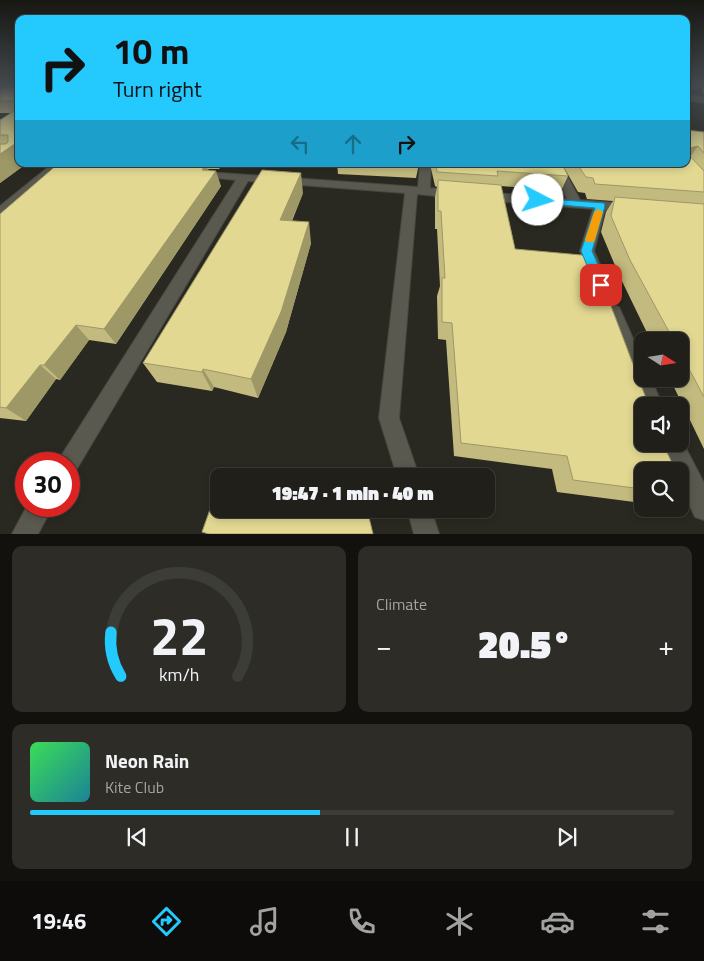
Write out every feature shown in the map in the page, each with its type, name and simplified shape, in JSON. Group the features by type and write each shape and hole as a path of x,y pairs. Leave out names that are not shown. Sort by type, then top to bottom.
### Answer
{"street":[{"path":"0,212 55,167"},
{"path":"217,174 224,167"},
{"path":"405,468 389,418 418,191 424,167"},
{"path":"558,167 576,204"},
{"path":"189,172 638,208"},
{"path":"74,452 244,177"},
{"path":"600,206 587,251 650,397"},
{"path":"676,452 704,508"},
{"path":"24,534 34,517"},
{"path":"422,518 427,534"}],"building":[{"path":"15,111 15,144 0,154 0,144 8,142 8,135 0,135 0,120"},
{"path":"690,130 704,132 704,153 698,146 690,148"},
{"path":"690,156 704,171 704,192 595,184 593,178 586,177 579,167 690,167"},
{"path":"55,167 204,167 202,170 216,171 104,329 76,325 44,365 40,365 6,408 0,407 0,214"},
{"path":"436,167 564,167 568,176 497,171 498,176 437,172"},
{"path":"262,170 301,173 280,220 309,222 281,312 251,379 203,369 202,372 143,363"},
{"path":"438,180 501,185 515,249 592,256 634,367 634,388 642,388 646,397 634,397 634,452 667,452 672,462 634,462 634,488 573,480 567,456 461,443 452,323 442,322 442,278 445,278 441,211 438,211"},
{"path":"615,197 704,204 704,397 689,369 689,332 669,332 630,260 611,216"},
{"path":"210,509 210,518 369,518 373,534 209,534 202,532"}],"slow traffic":[{"path":"590,240 598,212"}],"route":[{"path":"538,200 600,206 587,251 601,285"}]}
